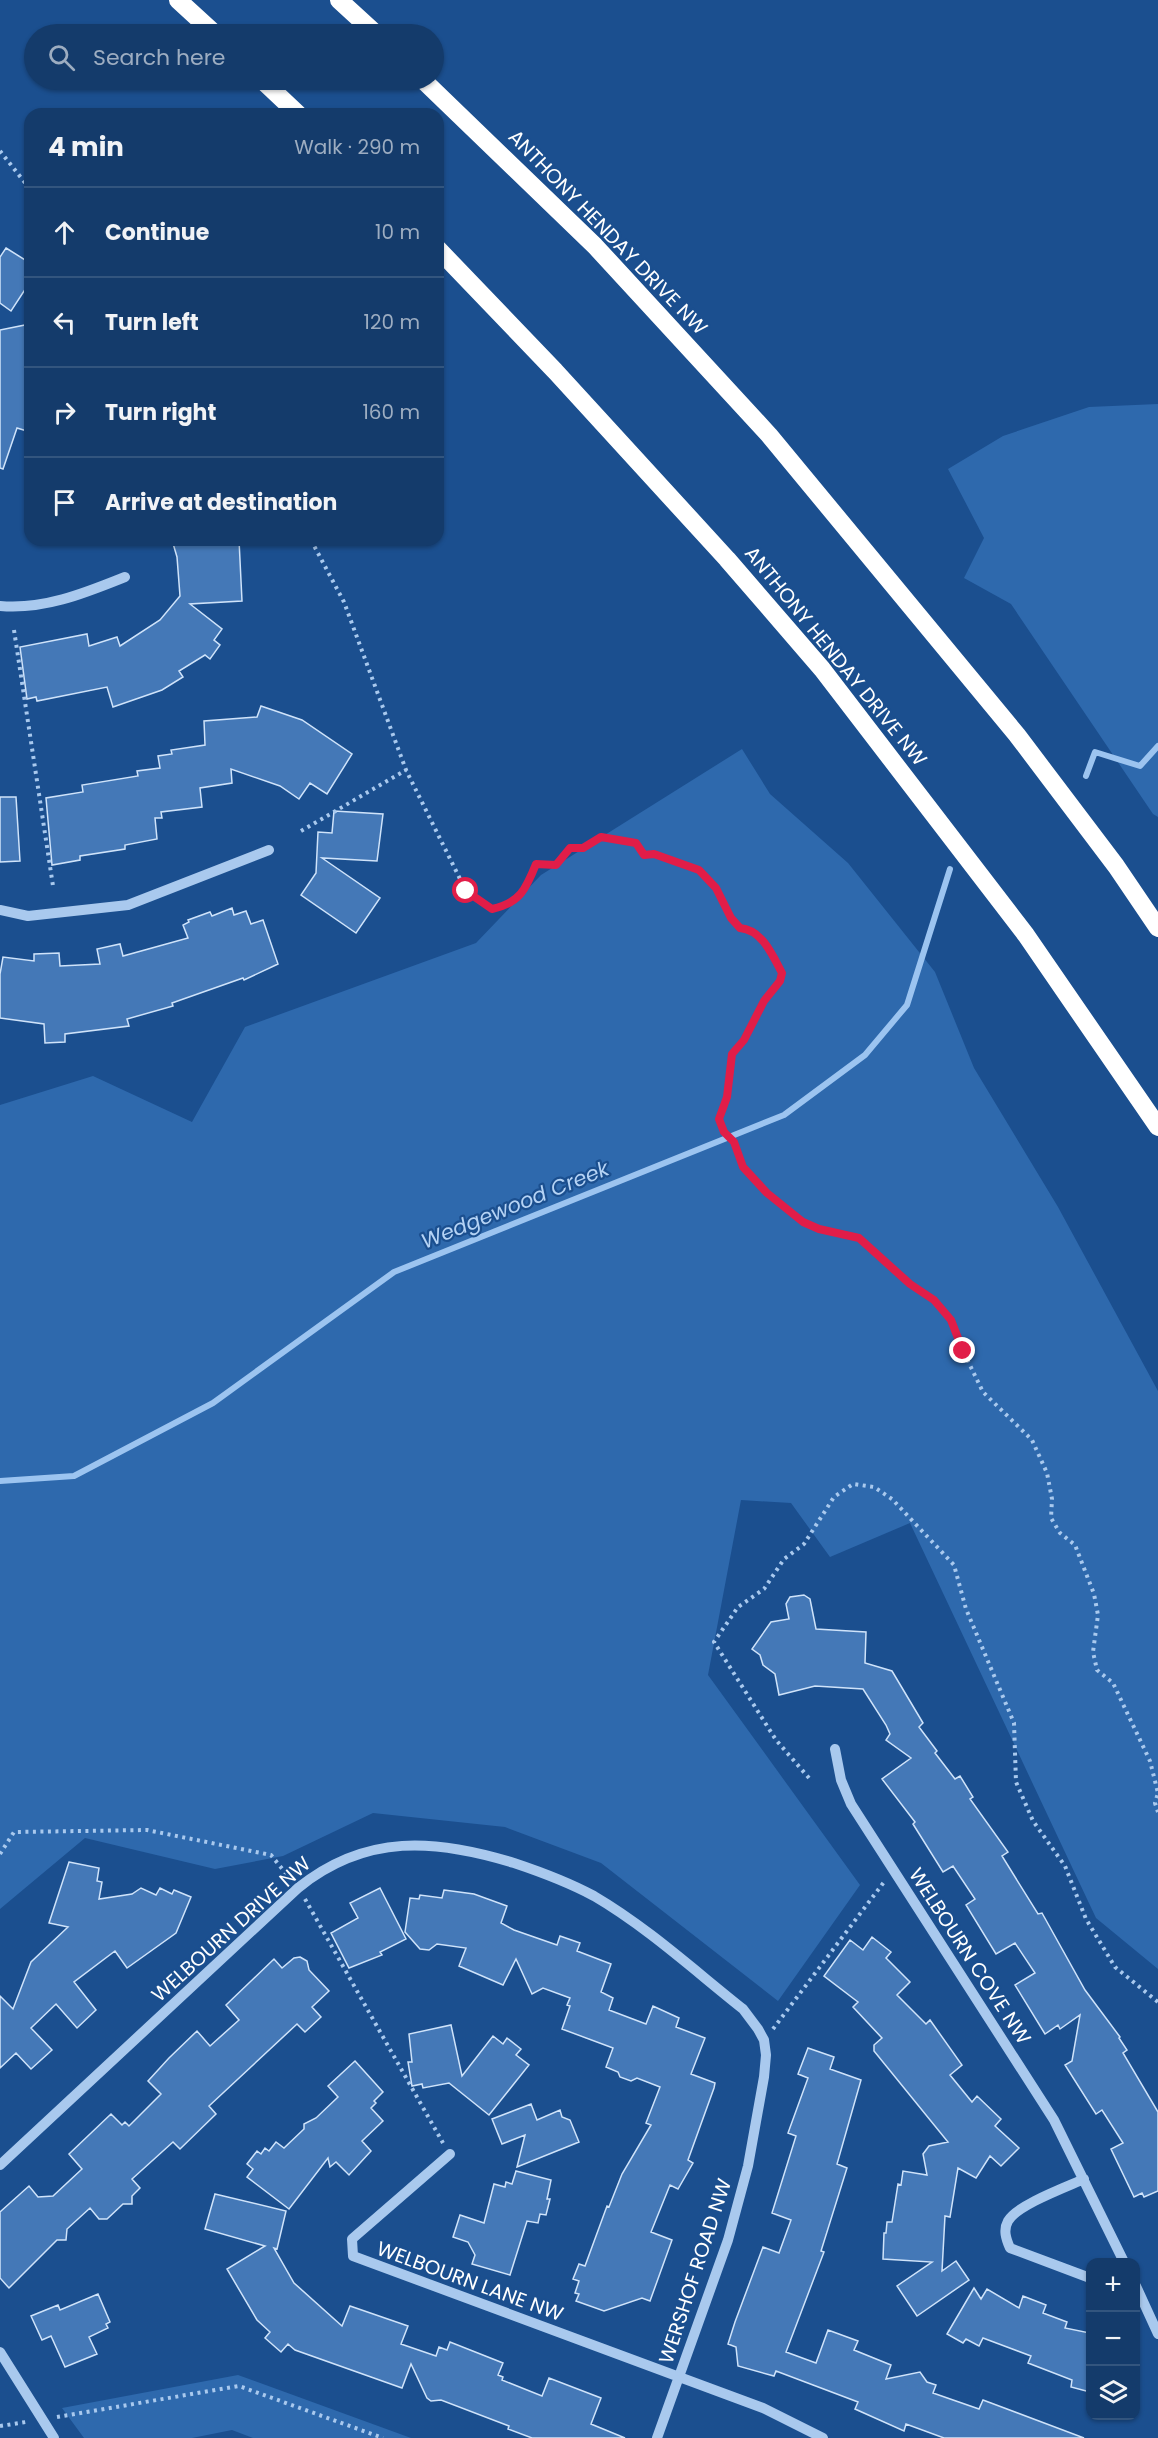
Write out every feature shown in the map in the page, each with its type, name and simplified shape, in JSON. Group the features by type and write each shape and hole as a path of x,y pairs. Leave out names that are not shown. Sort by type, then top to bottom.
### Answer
{"highway":[{"path":"178,0 204,24"},
{"path":"341,0 365,24"},
{"path":"273,90 292,108"},
{"name":"ANTHONY HENDAY DRIVE NW","path":"433,90 611,263 769,435 1017,735 1116,866 1158,928"},
{"name":"ANTHONY HENDAY DRIVE NW","path":"444,255 555,371 727,559 822,669 987,882 1158,1127"}],"street":[{"path":"0,606 21,608 76,596 125,577"},
{"path":"0,910 27,916 128,905 268,850"},
{"name":"WELBOURN COVE NW","path":"835,1749 841,1780 851,1804 1054,2120 1122,2258"},
{"name":"WELBOURN DRIVE NW","path":"0,2165 298,1888 327,1868 350,1857 409,1844 451,1846 523,1866 570,1884 615,1910 743,2009 753,2019 764,2040"},
{"name":"WERSHOF ROAD NW","path":"657,2438 736,2217 764,2077 764,2040"},
{"name":"WELBOURN LANE NW","path":"450,2154 352,2239 353,2256 679,2377"},
{"path":"1083,2179 1020,2210 1006,2223 1005,2232 1010,2248 1086,2276"},
{"path":"1140,2300 1158,2334"},
{"path":"0,2352 54,2438"},
{"path":"679,2377 763,2408 823,2438"}],"path":[{"path":"0,151 24,181"},
{"path":"314,546 344,602 406,770 466,891 492,909 504,907 525,892 536,864 556,865 570,848 583,848 601,837 636,843 644,855 654,854 699,870 716,888 735,923 740,928 751,929 762,940 782,973 780,981 764,1001 748,1033 732,1054 727,1097 719,1119 724,1132 734,1142 743,1167 767,1193 803,1222 819,1229 859,1238 910,1284 934,1300 951,1320 983,1392 1032,1440 1047,1473 1052,1499 1051,1518 1060,1533 1075,1545 1094,1594 1098,1616 1093,1652 1097,1670 1113,1683 1150,1761 1158,1793 1155,1803 1158,1812"},
{"path":"14,630 53,886"},
{"path":"301,831 406,770"},
{"path":"809,1778 776,1740 714,1642 738,1607 764,1589 784,1559 804,1544 834,1497 853,1484 874,1487 892,1499 954,1565 966,1609 1014,1723 1016,1782 1033,1821 1065,1866 1086,1919 1115,1967 1158,2002"},
{"path":"0,1854 14,1832 147,1830 271,1855 298,1888 450,2154"},
{"path":"764,2040 894,1869"},
{"path":"0,2426 239,2386 383,2438"}],"shaded area":[{"path":"1158,404 1158,817 1153,814 1011,604 964,578 984,538 948,469 1003,436 1089,407"},
{"path":"742,749 770,794 848,863 935,972 974,1068 1058,1207 1158,1391 1158,1969 1096,1918 910,1523 830,1557 791,1503 741,1500 708,1675 860,1885 778,2001 601,1863 505,1827 373,1813 283,1856 215,1869 85,1838 0,1909 0,1105 93,1076 192,1122 245,1027 476,943 541,875"},
{"path":"238,2375 411,2438 253,2438 232,2430 192,2438 84,2438 62,2408"}],"building":[{"path":"6,248 24,259 24,291 11,311 0,303 0,257"},
{"path":"24,325 24,430 17,428 3,469 0,468 0,330"},
{"path":"174,546 239,546 242,601 190,604 222,629 214,640 220,645 210,659 205,655 179,671 183,677 162,690 113,707 107,687 37,701 36,697 27,699 20,647 87,634 89,646 117,637 120,646 160,620 180,596 177,557"},
{"path":"261,706 302,720 352,754 327,794 310,783 299,799 280,786 231,769 232,783 200,788 202,807 161,812 162,818 155,818 157,839 125,845 125,849 80,856 80,860 52,865 46,798 83,792 82,785 138,776 137,771 160,768 158,756 172,754 171,750 205,745 204,721 257,717"},
{"path":"0,797 16,797 20,861 0,862"},
{"path":"334,811 383,814 377,861 322,858 380,898 356,933 301,895 316,873 318,832 332,833"},
{"path":"232,908 234,915 246,911 251,924 263,920 278,964 244,980 243,978 172,1003 173,1006 127,1019 129,1026 65,1034 65,1042 45,1043 44,1024 0,1018 0,974 3,957 34,961 34,954 59,953 60,966 100,964 97,949 120,944 123,956 188,938 183,925 189,922 188,920 210,912 212,916"},
{"path":"804,1595 810,1599 816,1629 866,1632 865,1663 892,1671 923,1723 919,1727 937,1751 935,1753 955,1779 960,1776 973,1797 970,1799 1008,1852 1002,1856 1038,1914 1042,1913 1085,1990 1120,2037 1127,2050 1123,2053 1158,2112 1158,2191 1144,2197 1142,2193 1134,2197 1111,2149 1123,2143 1102,2110 1096,2114 1065,2065 1072,2061 1080,2015 1060,2029 1058,2025 1045,2034 1015,1985 1035,1973 1015,1943 996,1954 966,1905 975,1899 953,1866 943,1872 913,1824 915,1822 882,1779 911,1758 886,1740 890,1734 886,1725 863,1689 815,1686 779,1695 775,1674 763,1665 760,1655 752,1649 771,1622 789,1619 786,1604 790,1597"},
{"path":"69,1862 99,1868 97,1881 102,1882 99,1899 132,1894 141,1888 156,1895 160,1888 172,1894 174,1890 191,1897 176,1933 127,1968 115,1951 74,1982 96,2010 77,2028 56,2004 31,2028 52,2050 31,2069 16,2053 0,2068 0,1996 13,2009 31,1962 68,1927 49,1923"},
{"path":"380,1888 406,1939 380,1952 382,1955 349,1968 331,1933 358,1918 350,1903"},
{"path":"444,1890 474,1894 507,1906 501,1923 557,1945 560,1936 580,1943 577,1951 611,1964 601,1992 613,1998 609,2010 646,2024 653,2006 679,2018 676,2027 705,2038 691,2074 715,2083 714,2088 688,2160 693,2163 678,2189 670,2185 651,2232 672,2240 650,2301 642,2298 604,2311 576,2301 579,2294 575,2293 579,2281 573,2279 579,2264 585,2266 607,2206 609,2207 622,2174 651,2125 646,2123 660,2087 637,2078 631,2081 620,2077 618,2072 606,2067 613,2048 562,2029 570,2006 567,2005 570,1998 543,1988 532,1994 516,1959 503,1985 459,1966 466,1948 437,1944 429,1950 420,1949 405,1932 410,1898 419,1899 420,1895 442,1898"},
{"path":"872,1937 891,1952 886,1958 910,1982 897,1995 926,2024 930,2020 962,2065 950,2075 972,2102 977,2096 1001,2119 995,2126 1019,2148 1001,2166 990,2156 976,2178 958,2168 950,2217 945,2216 942,2271 956,2261 969,2280 917,2316 897,2286 932,2262 883,2259 884,2233 886,2233 887,2222 892,2222 898,2184 901,2185 903,2171 927,2175 923,2154 929,2146 948,2142 874,2051 874,2045 882,2038 853,2007 858,2002 824,1976 850,1940 863,1950"},
{"path":"300,1957 307,1961 309,1970 329,1991 312,2007 321,2017 305,2032 297,2024 209,2106 216,2114 180,2149 173,2142 132,2179 140,2188 132,2196 132,2204 123,2204 107,2219 99,2219 90,2208 67,2229 66,2240 57,2240 9,2288 0,2278 0,2212 29,2186 38,2197 53,2196 82,2169 69,2154 111,2114 122,2125 125,2122 129,2126 161,2094 148,2081 169,2058 197,2031 210,2046 239,2020 226,2005 274,1959 282,1968 294,1958"},
{"path":"451,2025 462,2076 493,2036 503,2044 507,2038 521,2049 516,2055 529,2065 489,2115 449,2083 423,2088 422,2084 412,2086 408,2062 412,2062 409,2034"},
{"path":"808,2048 834,2057 830,2069 861,2080 837,2164 847,2168 821,2251 824,2252 786,2352 816,2363 828,2330 858,2341 854,2350 891,2365 886,2379 920,2372 927,2382 936,2385 933,2393 979,2409 983,2400 1084,2438 944,2438 906,2424 904,2431 855,2409 858,2402 776,2371 774,2376 738,2366 736,2347 728,2344 735,2322 763,2247 779,2253 791,2220 772,2213 796,2136 788,2133 808,2078 798,2074"},
{"path":"355,2061 383,2092 371,2108 383,2121 362,2141 371,2151 349,2175 336,2162 330,2167 328,2158 289,2209 247,2177 253,2169 247,2164 257,2151 261,2154 265,2148 269,2151 276,2142 284,2148 304,2129 304,2124 316,2118 338,2097 328,2086"},
{"path":"531,2104 537,2120 560,2110 562,2117 570,2120 579,2142 517,2167 525,2135 502,2144 492,2119"},
{"path":"516,2171 551,2180 547,2199 550,2199 546,2215 540,2214 538,2223 527,2221 510,2275 472,2264 475,2255 468,2242 453,2237 460,2215 484,2223 494,2184 505,2187 506,2182 512,2184"},
{"path":"215,2194 286,2211 277,2249 274,2248 294,2283 342,2326 350,2306 408,2326 401,2344 436,2356 439,2347 447,2350 450,2342 503,2363 498,2375 503,2377 502,2380 542,2396 549,2378 601,2398 591,2424 625,2438 532,2438 508,2429 509,2426 441,2400 431,2401 427,2398 411,2364 402,2388 295,2350 288,2344 281,2352 265,2338 270,2332 257,2320 227,2269 265,2246 205,2229"},
{"path":"974,2288 981,2299 987,2289 1019,2308 1023,2296 1046,2305 1043,2313 1067,2322 1065,2328 1086,2332 1086,2391 1071,2387 1072,2380 1028,2363 1031,2356 983,2338 979,2346 966,2339 963,2343 947,2334"},
{"path":"98,2294 110,2322 106,2324 108,2328 89,2337 97,2354 65,2367 51,2336 42,2340 31,2316 58,2305 60,2310"}],"waterway":[{"name":"Wedgewood Creek","path":"1086,776 1095,752 1140,766 1158,746"},
{"name":"Wedgewood Creek","path":"0,1481 74,1476 213,1403 394,1272 784,1115 865,1055 907,1005 950,869"}],"route":[{"path":"466,891 492,909 504,907 525,892 536,864 556,865 570,848 583,848 601,837 636,843 644,855 654,854 699,870 716,888 731,918 740,928 751,929 762,940 782,973 780,981 764,1001 744,1040 732,1054 727,1097 719,1119 724,1132 734,1142 743,1167 767,1193 803,1222 819,1229 837,1231 859,1238 910,1284 934,1300 951,1320 963,1351"}]}
